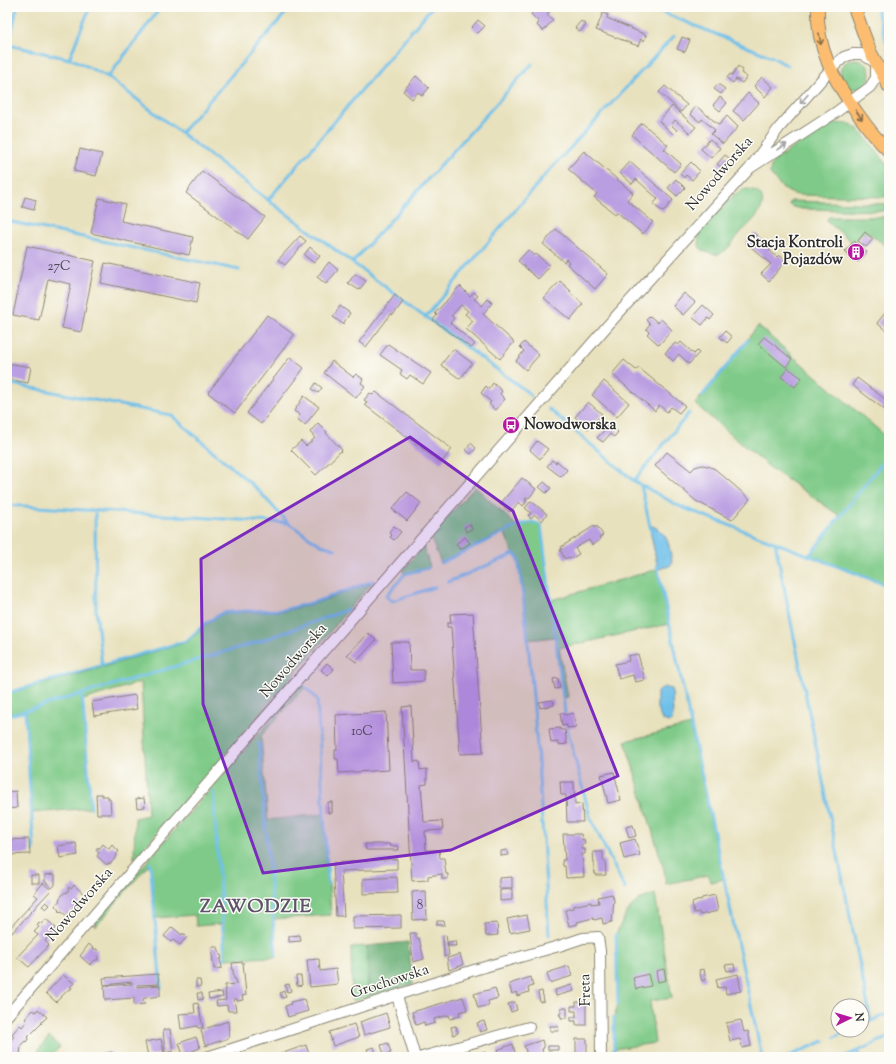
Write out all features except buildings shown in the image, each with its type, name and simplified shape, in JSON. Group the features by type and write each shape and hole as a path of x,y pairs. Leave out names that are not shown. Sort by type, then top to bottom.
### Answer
{"main road":[{"path":"818,7 820,40 830,70 849,102 864,123 889,152"},
{"path":"854,7 876,64 889,87"}],"street":[{"path":"750,168 835,113 870,87 876,78 876,64 862,54 853,54 844,58 830,70"},
{"name":"Nowodworska","path":"7,1016 58,955 603,330 750,168 780,128 830,70"},
{"name":"Freta","path":"583,938 598,937 600,951 601,1057"},
{"name":"Grochowska","path":"207,1057 474,970 583,938"},
{"path":"397,996 414,1057"},
{"path":"422,1057 529,1027"}],"highlighted area":[{"path":"410,437 513,511 618,776 451,850 263,873 203,704 201,559"}],"green space":[{"path":"855,59 866,63 870,74 866,85 855,89 844,85 840,74 844,63"},
{"path":"834,123 851,124 858,129 889,167 889,197 793,194 785,190 770,173 771,166 774,161 826,125"},
{"path":"741,190 754,190 761,196 762,206 757,216 728,248 719,254 705,252 701,249 698,239 702,229 733,196"},
{"path":"791,201 889,204 889,211 802,209 793,207 789,204"},
{"path":"829,217 889,217 889,248 866,231 852,242 828,222 827,219"},
{"path":"758,326 889,439 889,586 809,556 840,516 769,467 695,404"},
{"path":"475,487 517,526 532,522 541,525 551,600 658,569 669,624 559,648 568,697 563,698 555,637 528,640 518,557 512,551 504,531 441,563 430,536"},
{"path":"423,546 430,567 405,574 402,571"},
{"path":"373,582 134,859 135,818 148,815 141,682 83,700 91,808 32,813 25,712 7,715 7,693 66,678 187,642 207,624 223,613 285,611 317,603"},
{"path":"302,684 305,687 261,736 268,820 324,814 331,915 274,919 276,957 225,959 222,924 196,926 195,915 155,918 150,863 96,926 95,921"},
{"path":"691,725 724,879 710,882 709,875 666,884 664,869 625,741"},
{"path":"655,894 672,998 650,1001 655,1043 614,1049 614,1017 618,1004 616,934 626,914 633,905 639,900"},
{"path":"408,942 413,984 368,997 367,946"},
{"path":"367,946 368,997 352,1001 351,947"},
{"path":"49,1037 60,1047 50,1057 46,1057 38,1050"}],"water":[{"path":"649,525 658,529 665,536 672,562 670,566 658,569"},
{"path":"664,687 671,689 672,692 673,716 672,721 670,722 662,720 657,708 657,692"}],"waterway":[{"path":"9,45 17,7"},
{"path":"69,59 90,7"},
{"path":"108,77 161,7"},
{"path":"181,133 291,7"},
{"path":"268,200 432,7"},
{"path":"649,7 772,57 788,66"},
{"path":"876,7 889,50"},
{"path":"7,13 15,15"},
{"path":"425,317 546,174 674,36"},
{"path":"7,52 9,45 74,60 108,77 268,200 531,396"},
{"path":"352,263 532,64"},
{"path":"7,221 239,270"},
{"path":"702,396 748,340"},
{"path":"7,383 171,415 256,488 288,523 321,545 335,549"},
{"path":"549,409 634,481 679,506 889,586"},
{"path":"634,481 689,413"},
{"path":"809,556 889,454"},
{"path":"641,485 651,531"},
{"path":"7,505 288,523"},
{"path":"95,511 96,610 102,666"},
{"path":"441,563 517,526 532,522 541,525 567,728 590,817 625,889"},
{"path":"775,542 871,1021"},
{"path":"448,582 514,554 518,557 533,698 549,935"},
{"path":"657,566 762,1057"},
{"path":"428,568 405,574 386,596 392,601 435,587"},
{"path":"7,693 186,641 206,623 222,613 283,610 315,602 373,581"},
{"path":"7,716 258,642 349,609"},
{"path":"305,687 317,699 328,884"},
{"path":"82,694 91,808"},
{"path":"25,711 34,851"},
{"path":"259,743 276,957"},
{"path":"213,792 225,959"},
{"path":"150,863 161,988"},
{"path":"616,934 618,1004"},
{"path":"870,1021 889,1013"},
{"path":"614,1017 614,1057"},
{"path":"860,1057 858,1051 889,1037"},
{"path":"787,1057 824,1041"},
{"path":"844,1057 858,1051"}],"place":[{"name":"Stacja Kontroli Pojazdów","path":"856,252"},
{"name":"Nowodworska","path":"511,425"}],"district":[{"name":"ZAWODZIE","path":"256,907"}]}
